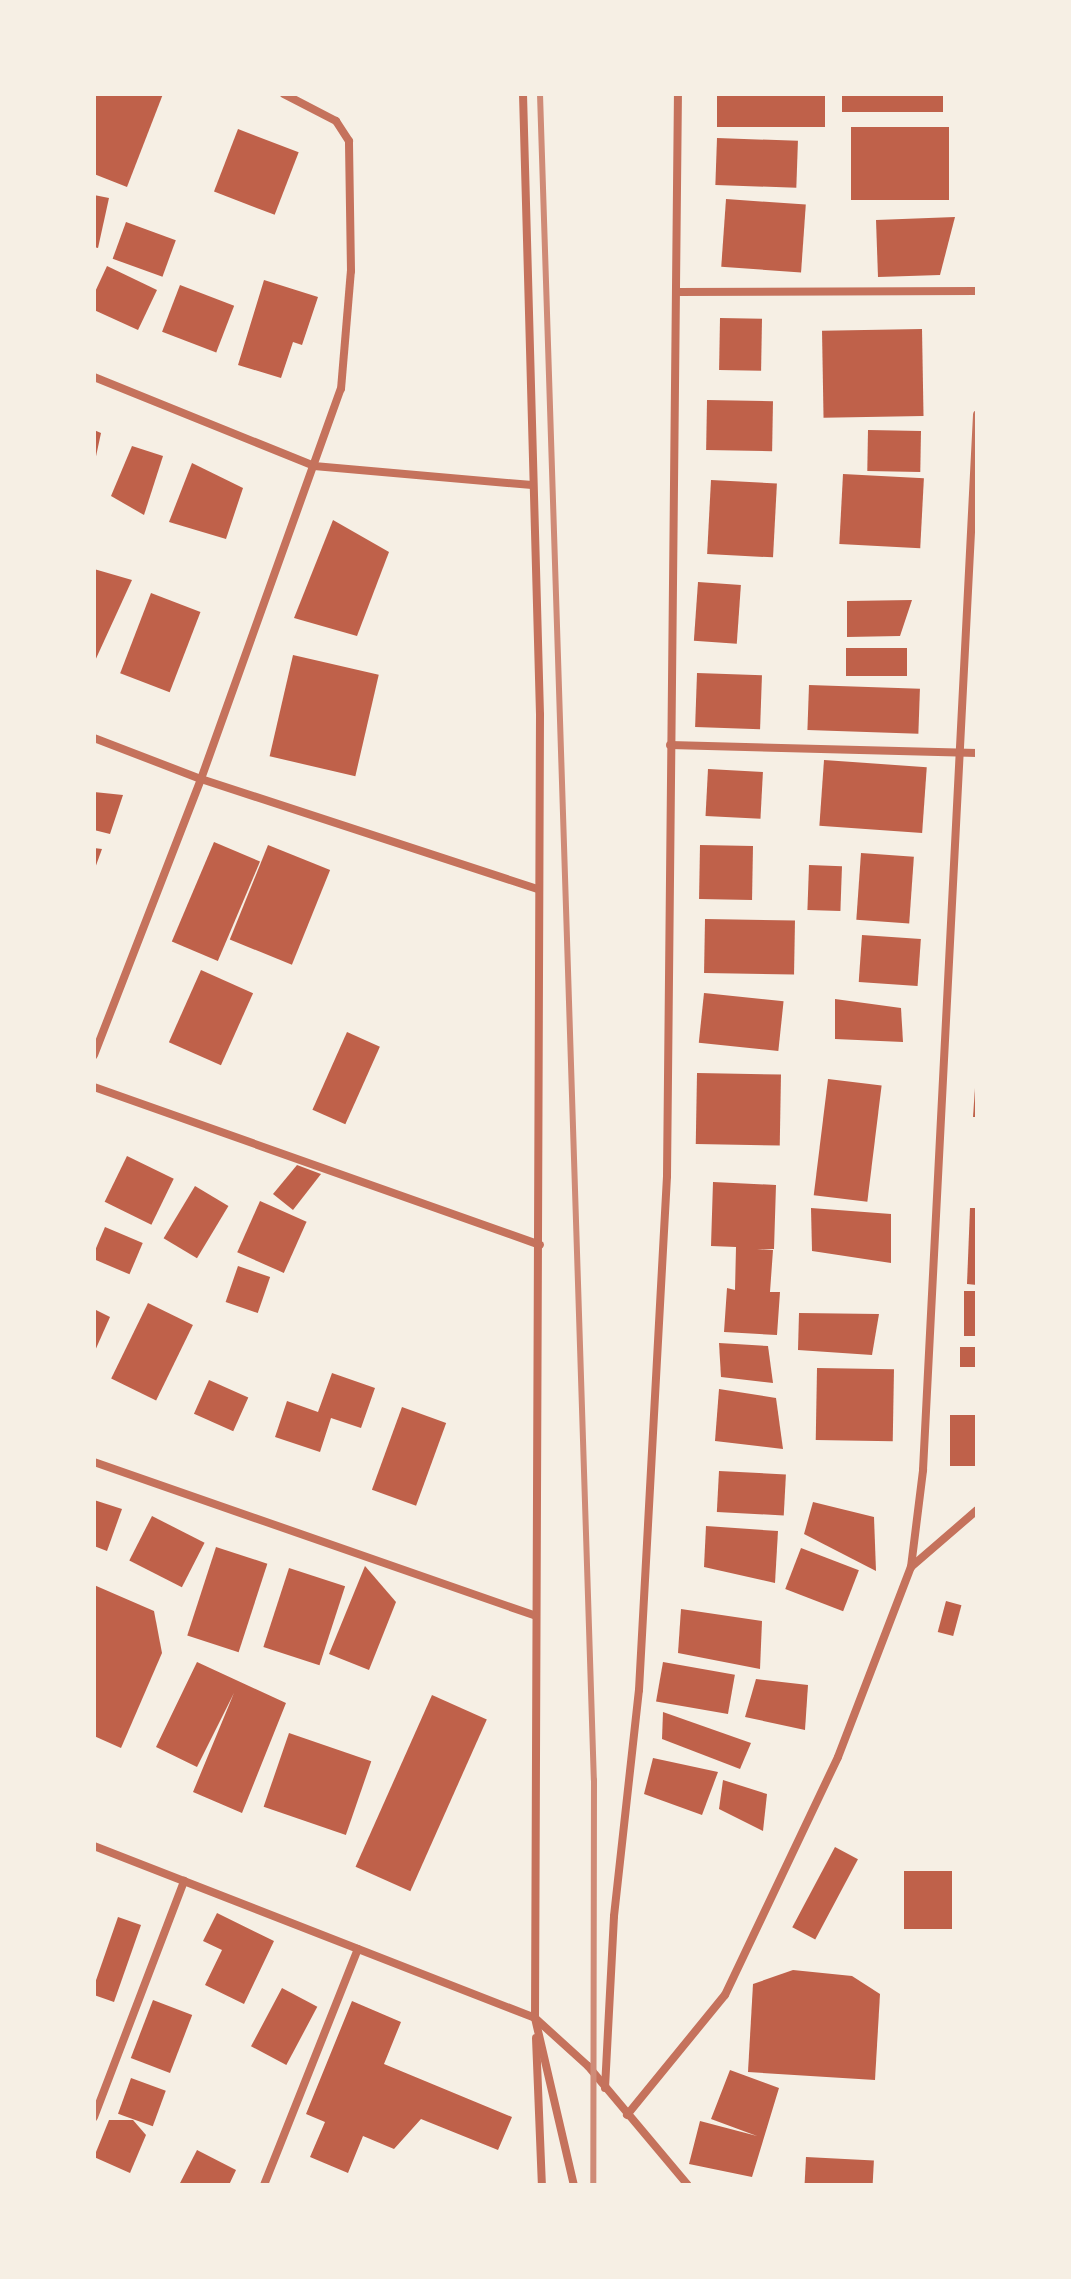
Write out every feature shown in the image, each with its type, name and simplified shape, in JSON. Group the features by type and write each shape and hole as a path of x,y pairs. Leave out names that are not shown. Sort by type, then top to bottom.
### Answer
{"street":[{"path":"94,1055 201,779 341,389 351,271 349,141 336,121 284,94"},
{"path":"523,94 540,715 535,2018 542,2185"},
{"path":"605,2088 614,1916 639,1690 667,1176 678,94"},
{"path":"676,292 977,291"},
{"path":"94,377 314,466 532,485"},
{"path":"627,2115 725,1995 838,1757 911,1567 923,1470 977,414"},
{"path":"94,738 201,779 537,889"},
{"path":"670,745 977,753"},
{"path":"94,1087 540,1245"},
{"path":"94,1462 535,1616"},
{"path":"911,1567 977,1510"},
{"path":"94,1846 535,2018 605,2088 688,2185"},
{"path":"94,2117 184,1881"},
{"path":"264,2185 358,1949"},
{"path":"535,2018 574,2185"}],"building":[{"path":"94,94 163,94 127,187 94,174"},
{"path":"717,94 825,94 825,127 717,127"},
{"path":"842,94 943,94 943,112 842,112"},
{"path":"851,127 949,127 949,200 851,200"},
{"path":"238,129 299,152 275,215 214,192"},
{"path":"717,138 798,141 796,188 715,185"},
{"path":"94,195 109,198 98,248 94,247"},
{"path":"726,199 806,205 801,272 721,267"},
{"path":"955,217 940,275 878,277 876,220"},
{"path":"126,222 176,240 162,277 113,259"},
{"path":"107,266 157,290 138,330 94,310 94,294"},
{"path":"264,280 318,297 302,345 293,342 281,378 238,365"},
{"path":"180,285 234,306 216,352 162,332"},
{"path":"720,318 762,319 761,371 719,370"},
{"path":"922,329 924,416 824,418 822,331"},
{"path":"707,400 773,401 772,451 706,450"},
{"path":"94,430 101,433 95,461 94,461"},
{"path":"868,430 921,431 920,472 867,471"},
{"path":"132,446 163,456 144,515 111,496"},
{"path":"192,463 243,488 226,539 169,522"},
{"path":"843,474 924,478 920,548 839,544"},
{"path":"711,480 777,483 773,557 707,554"},
{"path":"333,520 389,552 357,636 294,618"},
{"path":"94,569 132,580 94,663"},
{"path":"698,582 741,585 737,644 694,641"},
{"path":"151,593 200,612 170,692 120,673"},
{"path":"912,600 900,636 847,637 847,601"},
{"path":"846,648 907,648 907,676 846,676"},
{"path":"293,655 379,675 355,776 270,756"},
{"path":"697,673 762,675 760,729 695,727"},
{"path":"809,685 920,689 918,734 807,730"},
{"path":"824,760 927,767 922,833 819,826"},
{"path":"708,769 763,772 760,819 706,816"},
{"path":"94,792 123,795 110,834 94,830"},
{"path":"214,842 260,862 218,961 172,941"},
{"path":"268,845 330,870 292,965 230,940"},
{"path":"700,845 753,846 752,900 699,899"},
{"path":"94,848 102,849 94,871"},
{"path":"861,853 914,857 909,924 856,920"},
{"path":"809,865 842,866 840,911 807,910"},
{"path":"705,919 795,921 794,975 704,973"},
{"path":"862,935 921,939 918,986 859,982"},
{"path":"201,970 253,993 221,1065 169,1042"},
{"path":"704,993 784,1001 778,1051 699,1043"},
{"path":"835,999 901,1008 903,1042 835,1039"},
{"path":"347,1032 380,1047 345,1124 312,1110"},
{"path":"697,1073 781,1074 780,1145 696,1144"},
{"path":"828,1079 882,1086 867,1202 814,1195"},
{"path":"975,1088 977,1117 973,1117"},
{"path":"127,1156 174,1179 151,1225 105,1202"},
{"path":"297,1165 321,1174 293,1210 273,1194"},
{"path":"713,1182 776,1185 774,1249 757,1249 773,1250 770,1292 780,1292 777,1335 724,1332 727,1288 735,1290 736,1247 711,1246"},
{"path":"195,1186 228,1206 197,1258 164,1238"},
{"path":"260,1201 307,1222 284,1273 237,1252"},
{"path":"811,1208 891,1214 891,1263 812,1251"},
{"path":"970,1208 977,1208 977,1285 967,1284"},
{"path":"105,1227 143,1243 129,1274 94,1259"},
{"path":"238,1266 270,1277 258,1313 226,1302"},
{"path":"964,1291 977,1291 977,1336 964,1336"},
{"path":"148,1303 193,1325 156,1400 111,1378"},
{"path":"94,1309 110,1317 94,1353"},
{"path":"799,1313 879,1314 872,1355 798,1350"},
{"path":"719,1343 768,1346 773,1383 721,1377"},
{"path":"960,1347 977,1347 977,1367 960,1367"},
{"path":"817,1368 894,1369 893,1441 816,1440"},
{"path":"332,1373 375,1388 361,1428 331,1418 320,1452 275,1437 287,1401 318,1412"},
{"path":"209,1380 248,1397 233,1431 194,1414"},
{"path":"719,1389 776,1398 783,1449 715,1441"},
{"path":"402,1407 446,1423 416,1506 372,1490"},
{"path":"950,1415 977,1415 977,1466 950,1466"},
{"path":"719,1471 786,1475 784,1515 717,1512"},
{"path":"94,1500 122,1509 107,1551 94,1546"},
{"path":"813,1502 874,1517 876,1571 804,1534"},
{"path":"152,1516 205,1543 182,1587 129,1561"},
{"path":"706,1526 778,1531 775,1583 704,1567"},
{"path":"216,1547 267,1564 239,1652 187,1635"},
{"path":"801,1548 859,1570 843,1611 785,1589"},
{"path":"365,1566 396,1602 369,1670 329,1654"},
{"path":"289,1568 345,1586 319,1665 263,1647"},
{"path":"94,1585 154,1611 162,1653 121,1748 94,1736"},
{"path":"946,1601 961,1605 953,1636 938,1632"},
{"path":"681,1609 762,1621 760,1669 678,1653"},
{"path":"197,1662 286,1703 242,1813 193,1792 234,1693 197,1767 156,1747"},
{"path":"663,1662 735,1675 728,1714 656,1701"},
{"path":"756,1679 808,1685 805,1730 745,1717"},
{"path":"432,1695 487,1719 410,1891 356,1867"},
{"path":"663,1712 751,1743 740,1769 662,1739"},
{"path":"289,1733 371,1761 346,1835 264,1807"},
{"path":"653,1758 718,1772 702,1815 644,1794"},
{"path":"723,1780 767,1794 763,1831 719,1809"},
{"path":"835,1847 858,1859 815,1940 792,1927"},
{"path":"904,1871 952,1871 952,1929 904,1929"},
{"path":"217,1913 274,1941 244,2004 205,1985 222,1950 203,1941"},
{"path":"118,1917 141,1925 114,2002 94,1995 94,1986"},
{"path":"793,1970 852,1976 880,1994 875,2080 748,2072 753,1984"},
{"path":"282,1988 317,2007 286,2065 251,2046"},
{"path":"153,2000 192,2015 170,2073 131,2058"},
{"path":"352,2001 401,2022 384,2064 512,2117 498,2150 421,2119 394,2149 363,2136 348,2173 310,2157 325,2122 306,2114"},
{"path":"730,2070 779,2088 752,2177 689,2164 700,2121 757,2136 711,2119"},
{"path":"131,2078 166,2091 153,2126 118,2114"},
{"path":"109,2120 133,2120 146,2135 130,2173 94,2157"},
{"path":"197,2150 236,2170 229,2185 179,2185"},
{"path":"806,2157 874,2161 873,2185 805,2185"}],"railway":[{"path":"540,94 594,1780 593,2185"}]}
